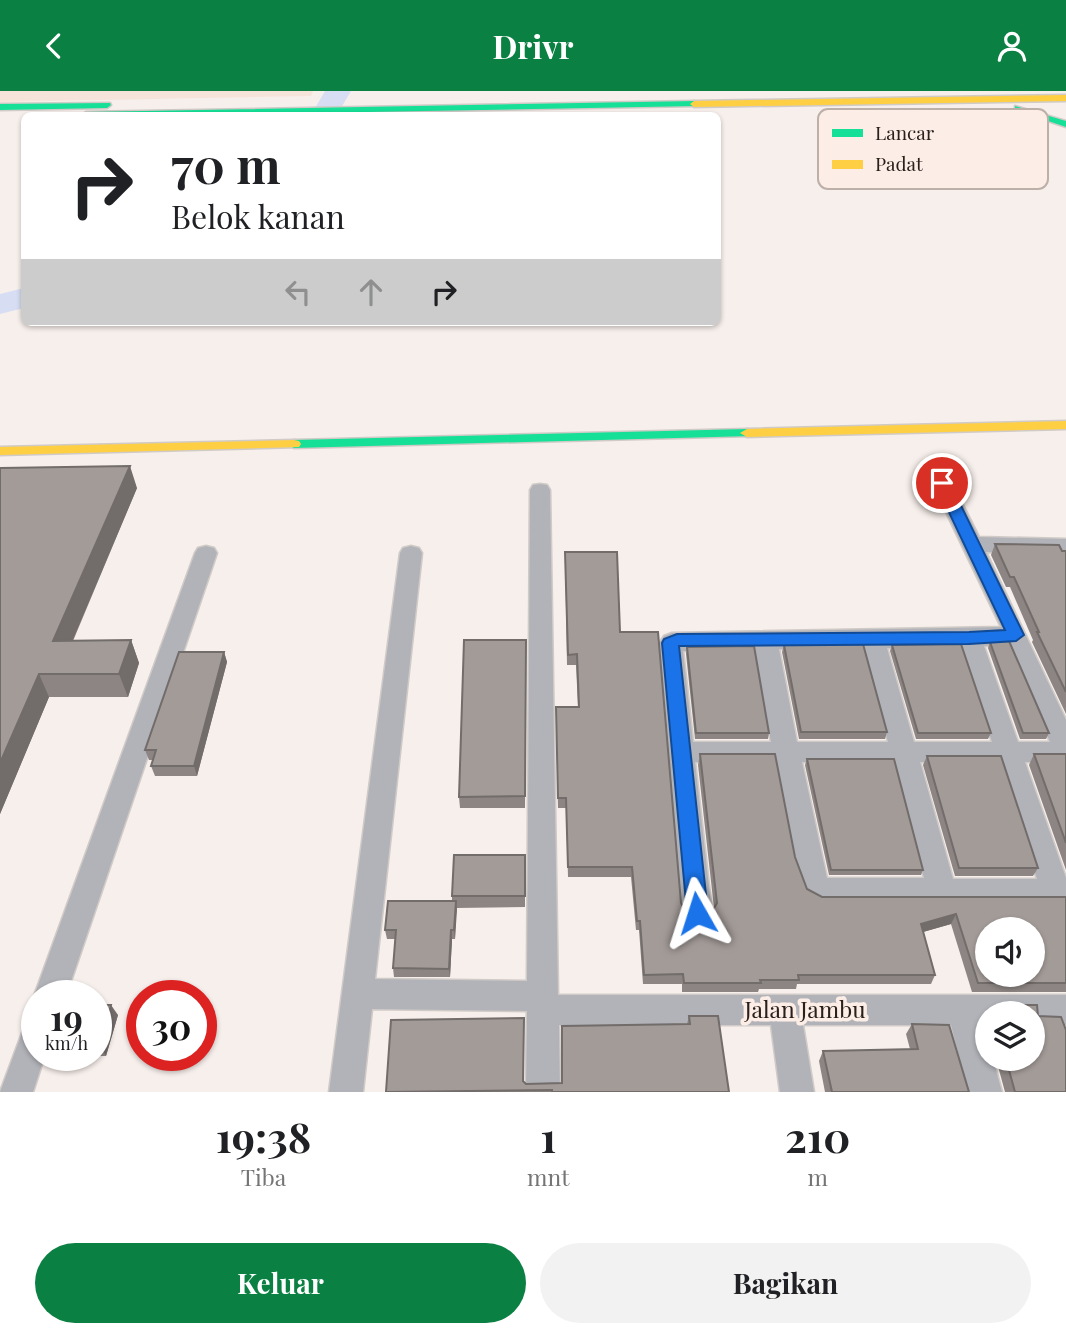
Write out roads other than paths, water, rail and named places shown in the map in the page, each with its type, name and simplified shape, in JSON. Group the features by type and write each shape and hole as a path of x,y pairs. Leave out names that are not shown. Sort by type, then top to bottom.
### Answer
{"street":[{"path":"380,106 847,91"},
{"path":"0,107 927,101 1044,95 1066,98"},
{"path":"1044,95 1066,115"},
{"path":"927,101 1020,109"},
{"path":"161,112 286,107"},
{"path":"1048,116 1066,124"},
{"path":"0,117 21,117"},
{"path":"0,451 1066,425"},
{"path":"681,752 1066,750 1016,635 942,483"},
{"path":"540,490 543,1092"},
{"path":"971,544 1066,546"},
{"path":"56,980 206,553"},
{"path":"346,1092 411,553"},
{"path":"697,913 670,643 677,640 969,638 1016,635"},
{"path":"765,640 808,866 816,888 820,891 1061,892 1006,752 969,638"},
{"path":"873,639 942,891"},
{"path":"358,994 544,1003"},
{"name":"Jalan Jambu","path":"544,1003 964,1012 1066,1010"},
{"path":"785,1009 797,1092"},
{"path":"964,1012 985,1092"},
{"path":"16,1092 23,1071"}],"waterway":[{"path":"326,112 338,91"},
{"path":"0,304 21,299"}]}
